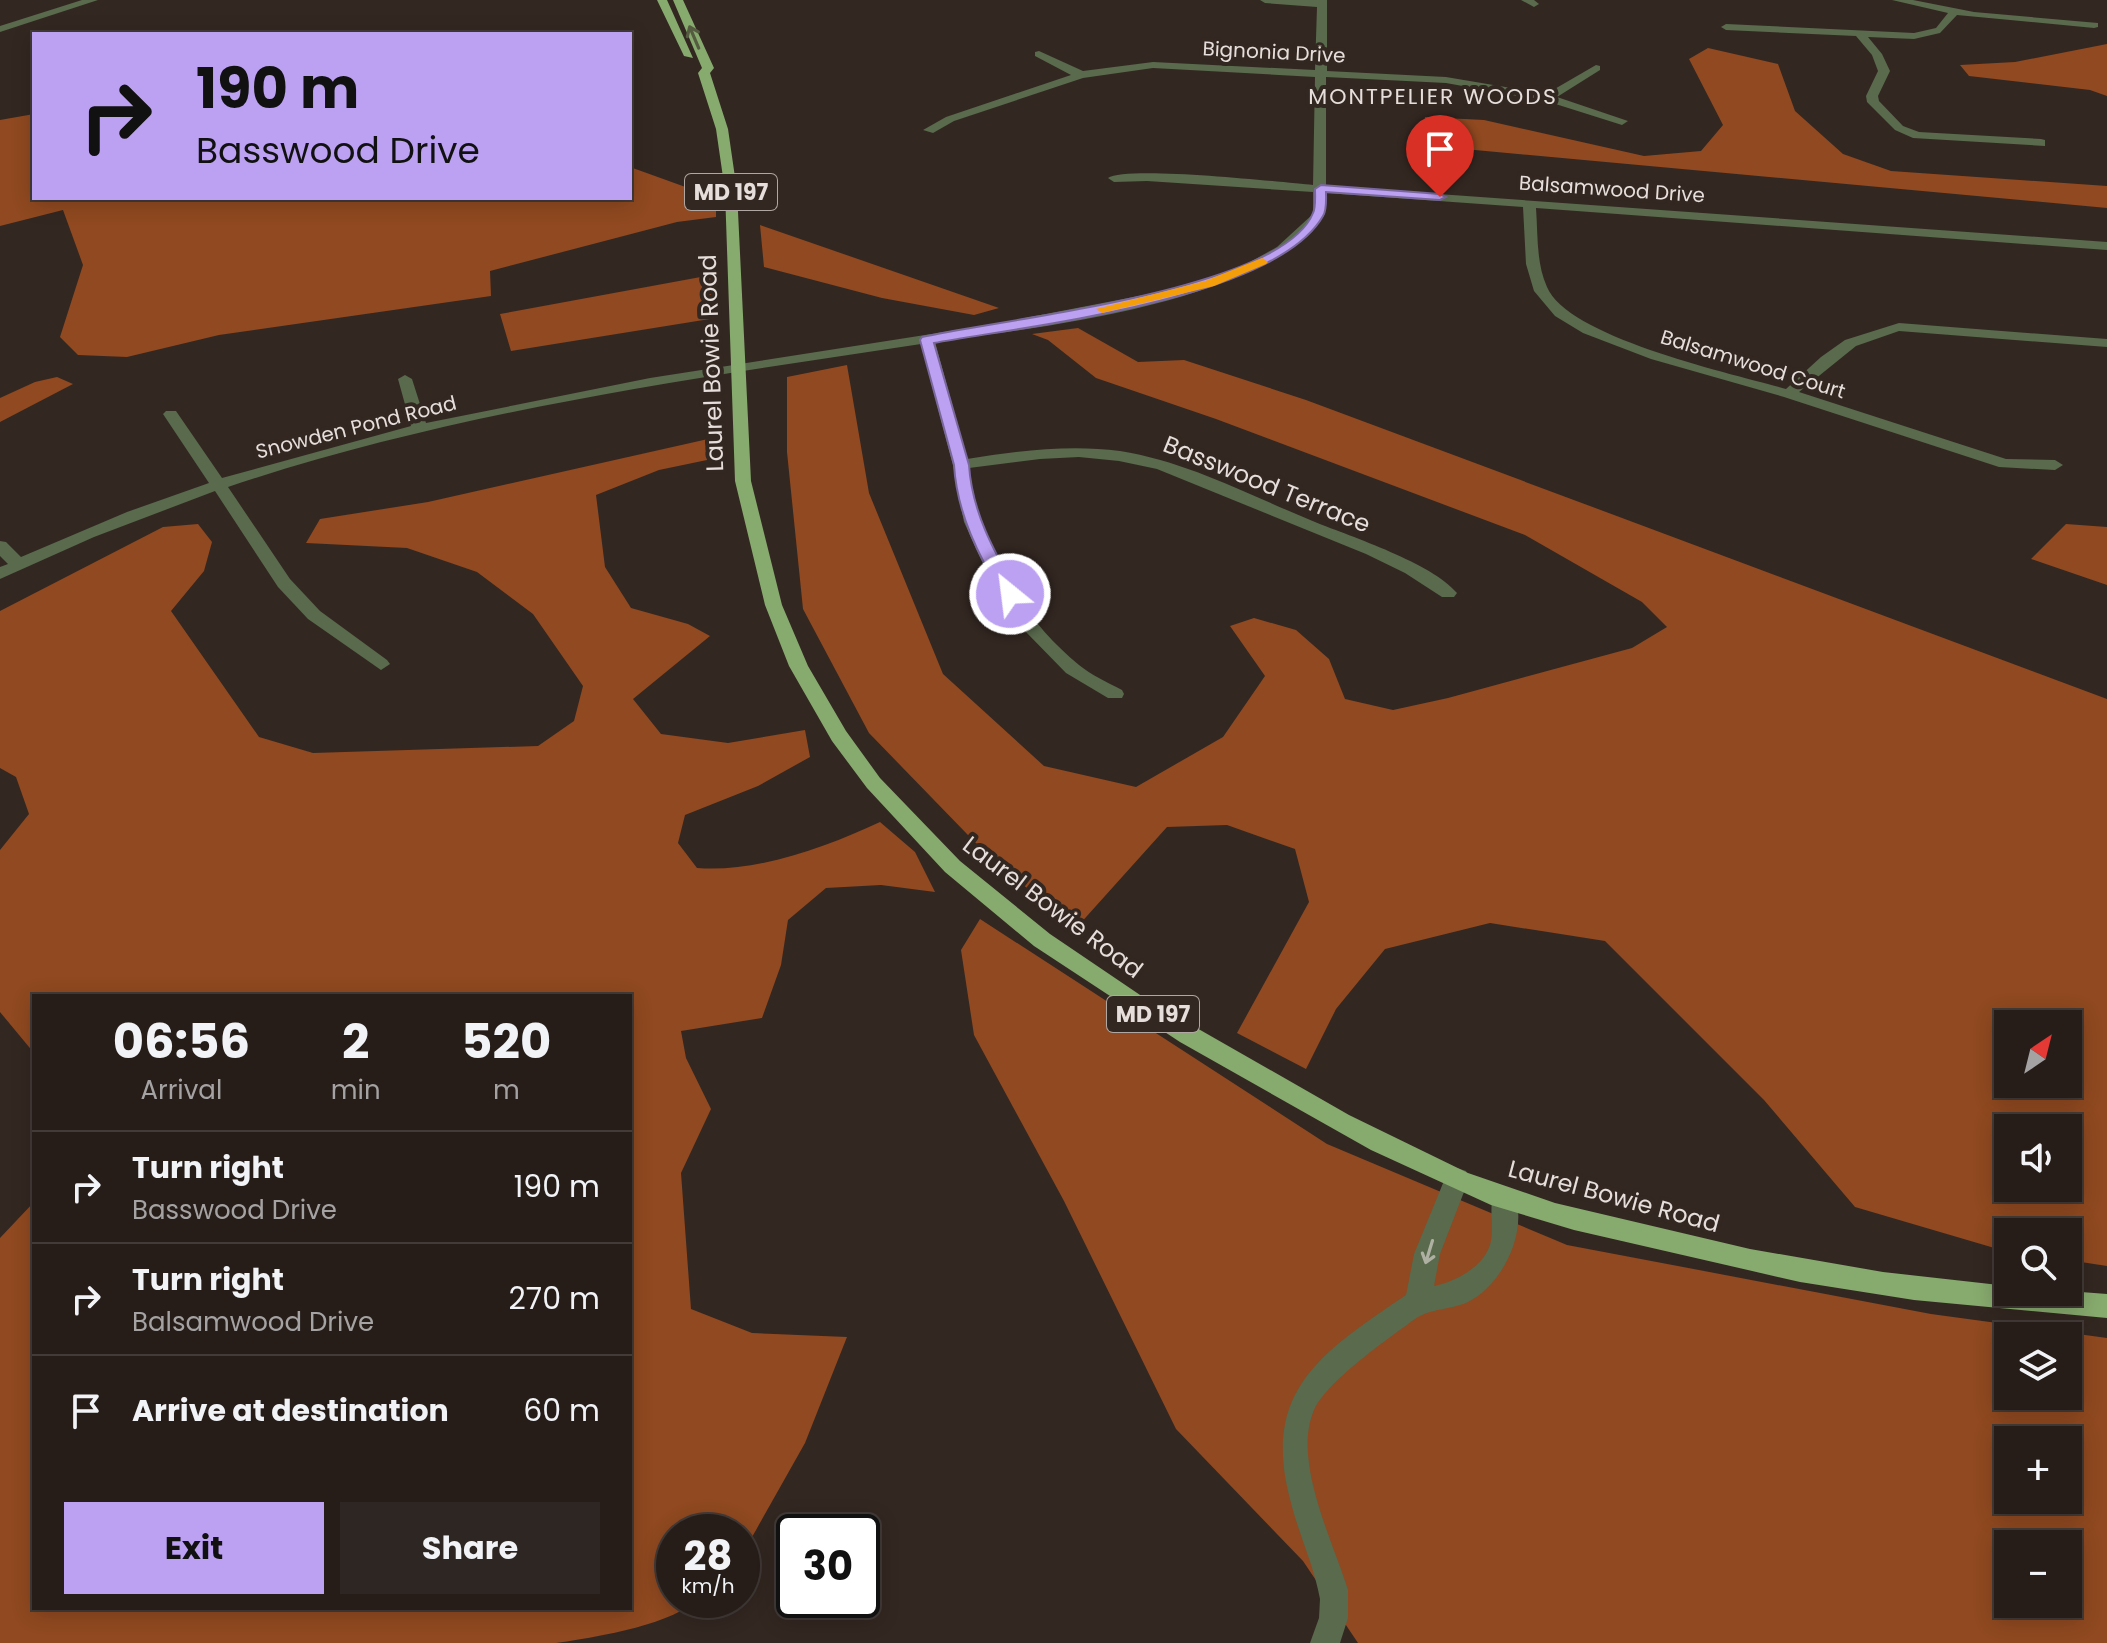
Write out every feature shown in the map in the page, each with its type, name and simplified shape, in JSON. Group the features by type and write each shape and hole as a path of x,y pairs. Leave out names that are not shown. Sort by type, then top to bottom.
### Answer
{"main road":[{"name":"Laurel Bowie Road","path":"662,0 696,69 704,73 722,129 731,191 743,481 751,502 779,621 840,737 897,809 942,859 1048,945 1129,1000 1346,1126 1504,1198 1549,1213 1668,1242 1808,1272 2107,1306"},
{"name":"Laurel Bowie Road","path":"678,0 708,68 704,73"}],"street":[{"path":"0,29 93,0"},
{"path":"1265,0 1321,2"},
{"path":"1897,0 1954,12 2094,25"},
{"name":"Snowden Pond Road","path":"0,574 121,521 219,485 318,454 420,429 591,393 927,340 1138,302 1237,273 1267,259 1300,237 1319,214 1321,2"},
{"path":"1726,27 1901,36 1933,32 1944,27 1954,12"},
{"path":"1860,35 1877,54 1884,71 1872,96 1873,102 1905,132 1931,137 2041,143"},
{"path":"1039,54 1081,75"},
{"name":"Bignonia Drive","path":"929,130 940,122 1081,75 1153,65 1446,80 1548,98 1622,121"},
{"path":"1548,98 1596,68"},
{"name":"Balsamwood Drive","path":"1114,178 1147,177 1529,203 2107,246"},
{"name":"Balsamwood Court","path":"1529,203 1530,238 1538,283 1548,301 1560,313 1615,342 2005,464 2055,465"},
{"path":"1789,394 1837,349 1870,332 1885,329 1899,327 2107,343"},
{"path":"927,340 961,465 963,486 982,544 1021,614 1074,670 1115,694"},
{"path":"405,379 420,429"},
{"path":"171,414 299,601 381,664"},
{"name":"Basswood Terrace","path":"961,465 999,458 1070,453 1119,456 1148,462 1209,483 1418,571 1448,593"},
{"path":"0,546 19,565"},
{"path":"1418,1302 1427,1254 1457,1179"},
{"path":"1325,1643 1337,1601 1304,1502 1295,1450 1301,1405 1336,1367 1381,1327 1418,1302 1462,1292 1488,1269 1503,1247 1504,1198"}],"shaded area":[{"path":"2107,44 2107,96 2090,90 1969,76 1960,65 2015,62"},
{"path":"1708,48 1778,64 1795,111 1843,154 1891,171 2107,186 2107,208 1421,145 1425,117 1484,120 1644,156 1701,151 1723,125 1689,59"},
{"path":"32,114 32,200 632,200 632,168 716,198 716,217 677,222 490,271 491,296 219,335 127,357 78,355 60,337 83,265 63,210 0,226 0,120"},
{"path":"760,225 999,308 974,315 882,298 764,267"},
{"path":"717,274 716,318 511,351 500,314"},
{"path":"1078,328 1138,362 1184,360 1306,400 2107,699 2107,1266 2082,1262 2082,1218 1994,1218 1994,1248 1855,1207 1764,1100 1605,941 1490,923 1385,949 1336,1009 1306,1069 1237,1033 1309,902 1295,849 1227,825 1167,827 1078,926 999,867 869,733 803,609 787,452 787,377 847,365 869,493 943,674 1044,766 1136,787 1223,737 1265,676 1230,626 1254,618 1296,630 1329,659 1345,699 1393,710 1632,648 1667,627 1642,602 1525,535 1216,419 1096,378 1048,340 1032,334"},
{"path":"57,377 73,384 0,422 0,398 35,382"},
{"path":"717,437 707,460 659,470 596,495 605,567 631,608 688,624 710,636 633,699 661,734 728,743 805,730 810,757 758,786 685,815 678,843 697,868 743,866 814,849 880,822 915,852 935,892 881,885 826,888 788,920 781,965 762,1018 681,1031 686,1058 711,1109 681,1173 691,1309 752,1333 847,1337 805,1443 760,1523 760,1514 656,1514 656,1618 666,1618 610,1634 556,1643 0,1643 0,1238 32,1204 32,1610 632,1610 632,994 32,994 32,1051 0,1012 0,850 29,814 16,777 0,768 0,611 163,527 198,524 212,542 204,571 171,611 259,737 313,753 538,746 574,721 583,686 533,614 477,572 407,548 306,543 320,519 428,502"},
{"path":"2066,524 2107,527 2107,585 2031,559"},
{"path":"980,919 1327,1144 1567,1245 1931,1314 1994,1323 1994,1410 2082,1410 2082,1335 2107,1338 2107,1643 1358,1643 1303,1561 1176,1429 1064,1201 974,1035 961,950"}],"slow traffic":[{"path":"1102,309 1209,283 1262,262"}],"district":[{"name":"MONTPELIER WOODS","path":"1433,96"}],"route":[{"path":"1010,594 982,544 971,515 961,465 927,340 1034,323 1145,300 1237,273 1267,259 1300,237 1319,214 1321,189 1440,197"}]}
